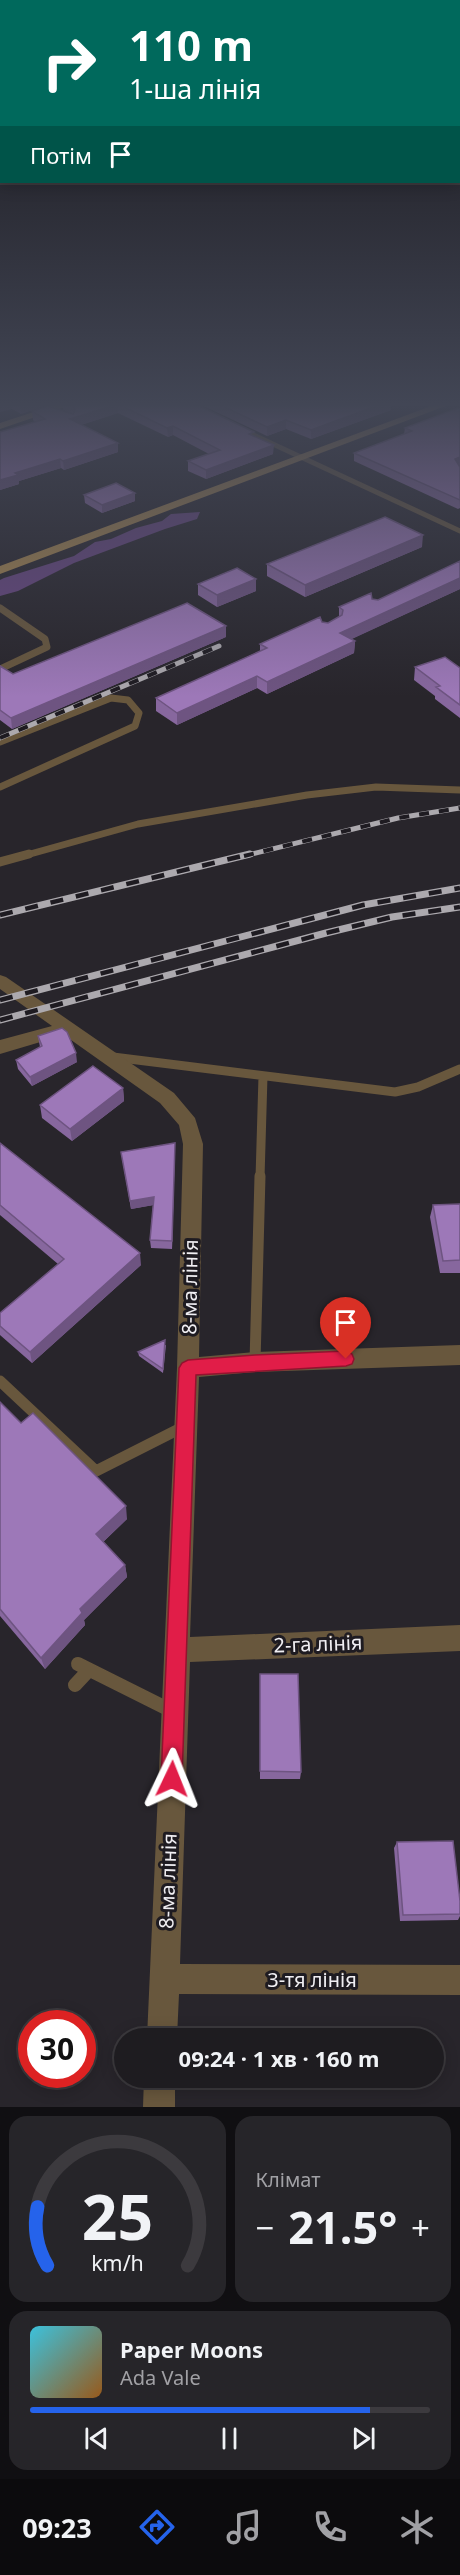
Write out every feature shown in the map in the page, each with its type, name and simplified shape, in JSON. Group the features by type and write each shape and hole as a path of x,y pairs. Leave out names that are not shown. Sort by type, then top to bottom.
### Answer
{"main road":[{"path":"0,570 188,500"}],"street":[{"name":"8-ма лінія","path":"0,981 167,1098 188,1123 193,1144 188,1368 162,2028"},
{"path":"0,1047 67,1028"},
{"path":"188,1368 255,1362 460,1354"},
{"name":"2-га лінія","path":"177,1650 460,1638"},
{"name":"3-тя лінія","path":"164,1979 460,1980"},
{"path":"159,2107 160,2088"}],"lane":[{"path":"394,500 460,531"},
{"path":"0,608 45,639 47,647 0,669"},
{"path":"0,742 111,698 124,697 136,705 140,713 135,726 0,787"},
{"path":"0,862 138,824 308,795 376,787 460,790"},
{"path":"108,1056 395,1092 418,1087 460,1069"},
{"path":"255,1362 263,1076"},
{"path":"0,1381 96,1471 185,1426"},
{"path":"75,1685 84,1667 174,1713"}],"shaded area":[{"path":"200,512 197,519 74,563 18,591 0,596 0,580 4,578 74,556 95,542 111,539 136,528 162,521 171,514"}],"building":[{"path":"94,500 115,500 102,505"},
{"path":"385,517 423,535 305,585 267,564"},
{"path":"460,561 460,578 340,633 355,641 267,682 257,676 177,713 156,698 267,648 260,644 320,617 322,622 328,623 342,615 343,610 339,607 371,593 372,599 378,600"},
{"path":"237,568 256,579 217,595 198,584"},
{"path":"187,603 226,626 11,718 0,710 0,666 13,674"},
{"path":"445,657 460,668 460,705 415,667"},
{"path":"62,1028 67,1032 76,1053 30,1077 16,1060 42,1046 38,1036"},
{"path":"93,1066 123,1088 70,1129 40,1105"},
{"path":"0,1143 140,1253 30,1352 0,1326 0,1313 64,1259 0,1205"},
{"path":"175,1143 172,1241 150,1240 154,1197 130,1201 121,1152"},
{"path":"460,1204 460,1260 443,1261 433,1205"},
{"path":"165,1340 163,1369 138,1352"},
{"path":"0,1402 21,1423 33,1413 126,1506 96,1534 125,1565 80,1609 82,1613 41,1658 0,1609"},
{"path":"260,1674 298,1674 301,1772 260,1771"},
{"path":"453,1841 460,1914 403,1915 397,1842"}],"railway":[{"path":"0,738 219,646"},
{"path":"244,856 398,818 460,808"},
{"path":"0,915 250,854"},
{"path":"0,1000 363,905 460,888"},
{"path":"0,1020 326,933 392,917 460,907"}],"route":[{"path":"172,1779 188,1368 255,1362 346,1359"}]}
